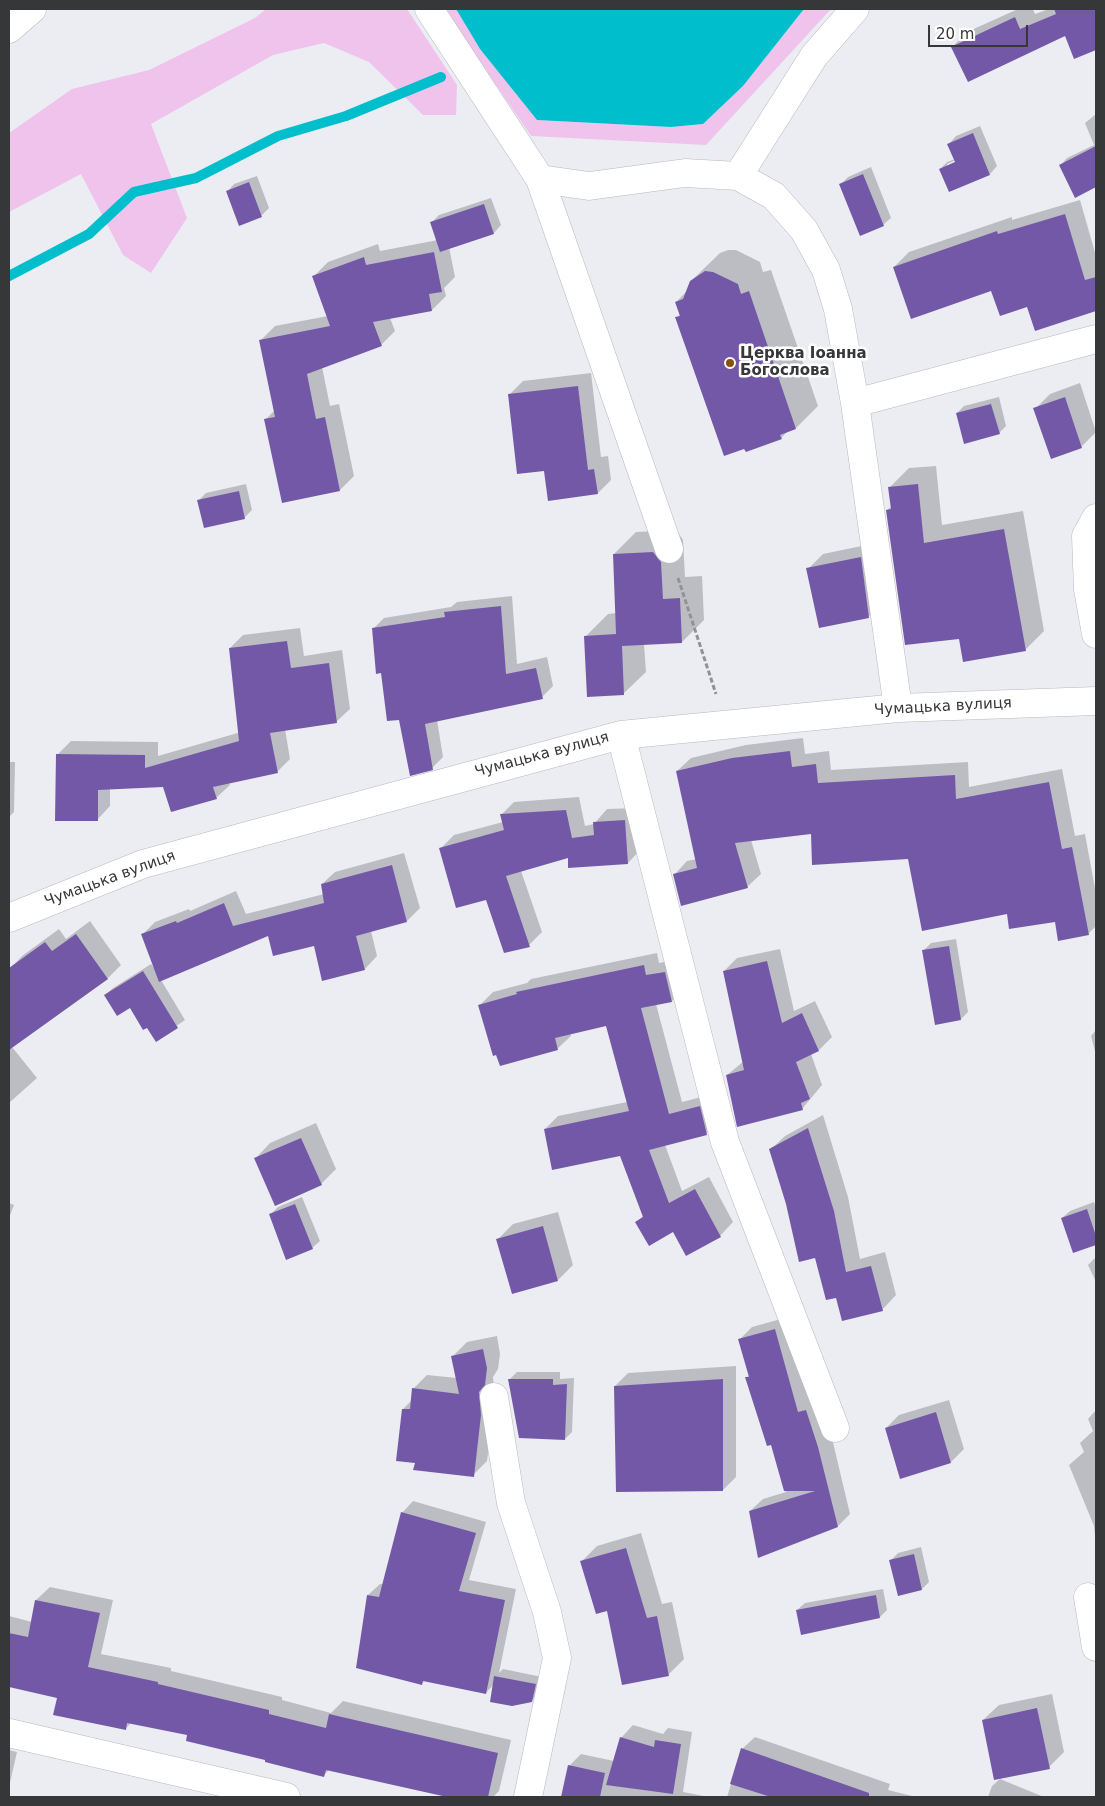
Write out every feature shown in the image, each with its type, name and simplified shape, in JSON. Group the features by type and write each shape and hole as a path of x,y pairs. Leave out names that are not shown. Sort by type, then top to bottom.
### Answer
{"street":[{"path":"9,29 32,9"},
{"path":"429,9 540,179 669,549"},
{"path":"738,176 814,56 856,9"},
{"path":"540,179 589,186 685,172 738,176 774,196 804,230 826,270 838,310 855,403 898,708"},
{"path":"855,403 1096,340"},
{"path":"1096,518 1086,536 1088,589 1096,634"},
{"name":"Чумацька вулиця","path":"9,918 143,864 620,734 898,708 1096,701"},
{"path":"620,734 725,1142 835,1428"},
{"path":"494,1397 511,1502 547,1612 557,1658 528,1797"},
{"path":"1088,1597 1096,1648"},
{"path":"9,1733 286,1797"}],"path":[{"path":"669,549 726,724"}],"shaded area":[{"path":"266,9 407,9 457,85 456,115 423,115 369,62 324,43 273,55 151,124 187,218 151,273 123,255 81,174 9,212 9,133 72,89 149,70 255,18"},
{"path":"444,9 456,9 480,49 537,120 671,127 703,124 743,86 804,9 831,9 706,145 531,136"}],"water":[{"path":"456,9 804,9 743,86 703,124 671,127 537,120 480,49"}],"building":[{"path":"1054,9 1096,9 1096,50 1074,59 1065,36 968,82 951,47 1015,17 1020,29 1056,14"},
{"path":"973,133 990,175 949,192 939,169 955,162 947,144"},
{"path":"1096,146 1096,187 1075,198 1059,165"},
{"path":"863,174 884,226 860,236 839,184"},
{"path":"249,182 262,217 239,226 226,191"},
{"path":"484,204 494,234 440,252 430,222"},
{"path":"1065,214 1085,280 1096,277 1096,311 1035,331 1027,307 1000,316 991,291 911,319 893,267 997,231 998,234"},
{"path":"434,252 442,292 429,294 432,311 373,322 382,346 307,374 316,419 325,417 340,491 282,503 264,419 275,417 259,340 330,326 312,276 364,257 366,265"},
{"name":"Церква Іоанна Богослова","path":"705,271 713,272 738,284 741,294 749,291 796,429 780,435 782,439 746,452 744,449 724,456 675,317 680,316 675,302 683,299 690,281"},
{"path":"578,386 588,470 594,469 598,494 548,501 544,471 517,474 508,394"},
{"path":"1065,397 1082,448 1051,459 1033,408"},
{"path":"991,404 1000,434 964,444 956,413"},
{"path":"918,484 924,543 1004,529 1026,651 963,662 959,639 905,645 886,510 891,509 888,487"},
{"path":"239,491 245,519 204,528 197,500"},
{"path":"653,552 661,562 663,599 680,598 682,643 622,646 624,695 587,697 584,636 616,634 613,554"},
{"path":"861,557 869,618 819,628 806,568"},
{"path":"501,606 506,674 536,668 543,699 425,724 433,770 410,776 399,720 387,721 381,673 376,674 372,628 445,617 444,612"},
{"path":"287,641 291,668 329,663 337,723 270,733 278,773 213,787 217,799 171,812 163,787 98,790 98,821 55,821 56,754 145,755 145,768 239,741 229,648"},
{"path":"790,751 792,767 816,764 818,783 955,775 956,799 1049,782 1062,849 1072,847 1089,935 1058,941 1055,922 1009,929 1007,914 922,931 908,859 812,865 811,834 735,843 748,888 681,906 673,874 697,868 676,771 732,758"},
{"path":"566,810 572,838 594,835 593,822 625,820 628,864 568,868 568,858 506,876 530,947 504,953 486,900 456,908 439,848 504,830 500,814"},
{"path":"392,865 407,922 356,936 365,970 322,981 314,946 273,956 268,936 159,982 141,934 176,921 177,923 224,903 233,926 324,903 321,884"},
{"path":"76,934 108,979 9,1050 9,968 45,942 52,951"},
{"path":"949,946 961,1020 935,1025 922,950"},
{"path":"767,961 782,1023 802,1013 819,1051 796,1062 810,1099 801,1103 803,1110 737,1127 726,1075 744,1070 723,971"},
{"path":"644,965 646,975 665,972 672,1002 641,1008 669,1114 700,1106 707,1135 649,1150 669,1203 695,1189 721,1237 686,1256 673,1232 649,1246 635,1222 643,1217 620,1156 552,1170 544,1129 629,1111 606,1026 555,1038 558,1050 500,1066 496,1055 493,1056 478,1005 517,994 516,992"},
{"path":"143,971 178,1028 156,1042 147,1028 143,1030 130,1008 117,1016 104,995"},
{"path":"808,1128 834,1211 846,1272 871,1266 883,1311 842,1321 836,1298 826,1300 815,1258 799,1262 786,1204 769,1149"},
{"path":"301,1138 322,1185 275,1206 254,1158"},
{"path":"295,1204 313,1249 286,1260 269,1214"},
{"path":"1087,1209 1096,1236 1096,1245 1073,1253 1061,1218"},
{"path":"543,1226 558,1281 512,1294 496,1239"},
{"path":"775,1329 798,1412 806,1410 818,1447 838,1527 758,1558 749,1511 815,1491 784,1491 771,1445 767,1446 745,1377 749,1377 738,1339"},
{"path":"483,1349 487,1368 485,1385 479,1392 481,1415 474,1477 413,1470 415,1463 396,1461 402,1409 410,1409 412,1388 459,1394 451,1356"},
{"path":"508,1379 553,1379 553,1385 567,1384 565,1440 519,1438"},
{"path":"723,1379 723,1491 616,1492 614,1386"},
{"path":"936,1412 951,1463 900,1479 885,1428"},
{"path":"401,1512 476,1533 459,1591 505,1600 486,1694 423,1681 422,1685 356,1668 367,1595 379,1597"},
{"path":"626,1548 647,1618 657,1616 669,1676 622,1685 607,1611 596,1614 580,1561"},
{"path":"914,1554 922,1590 898,1596 889,1560"},
{"path":"876,1595 880,1618 801,1635 796,1610"},
{"path":"35,1600 100,1613 88,1667 158,1682 158,1684 269,1710 269,1714 326,1728 329,1714 498,1753 488,1797 447,1797 326,1770 324,1777 265,1762 265,1760 186,1741 187,1735 127,1723 126,1730 53,1715 57,1698 9,1687 9,1633 28,1637"},
{"path":"494,1676 536,1684 532,1702 512,1706 490,1702"},
{"path":"1037,1708 1050,1769 994,1780 982,1720"},
{"path":"620,1737 654,1747 655,1740 681,1744 673,1794 606,1785"},
{"path":"741,1748 869,1793 869,1797 771,1797 730,1784"},
{"path":"568,1765 605,1773 600,1797 561,1797"}],"waterway":[{"path":"9,276 89,234 134,192 196,178 278,136 346,116 441,77"}],"place":[{"name":"Церква Іоанна Богослова","path":"730,363"}]}
